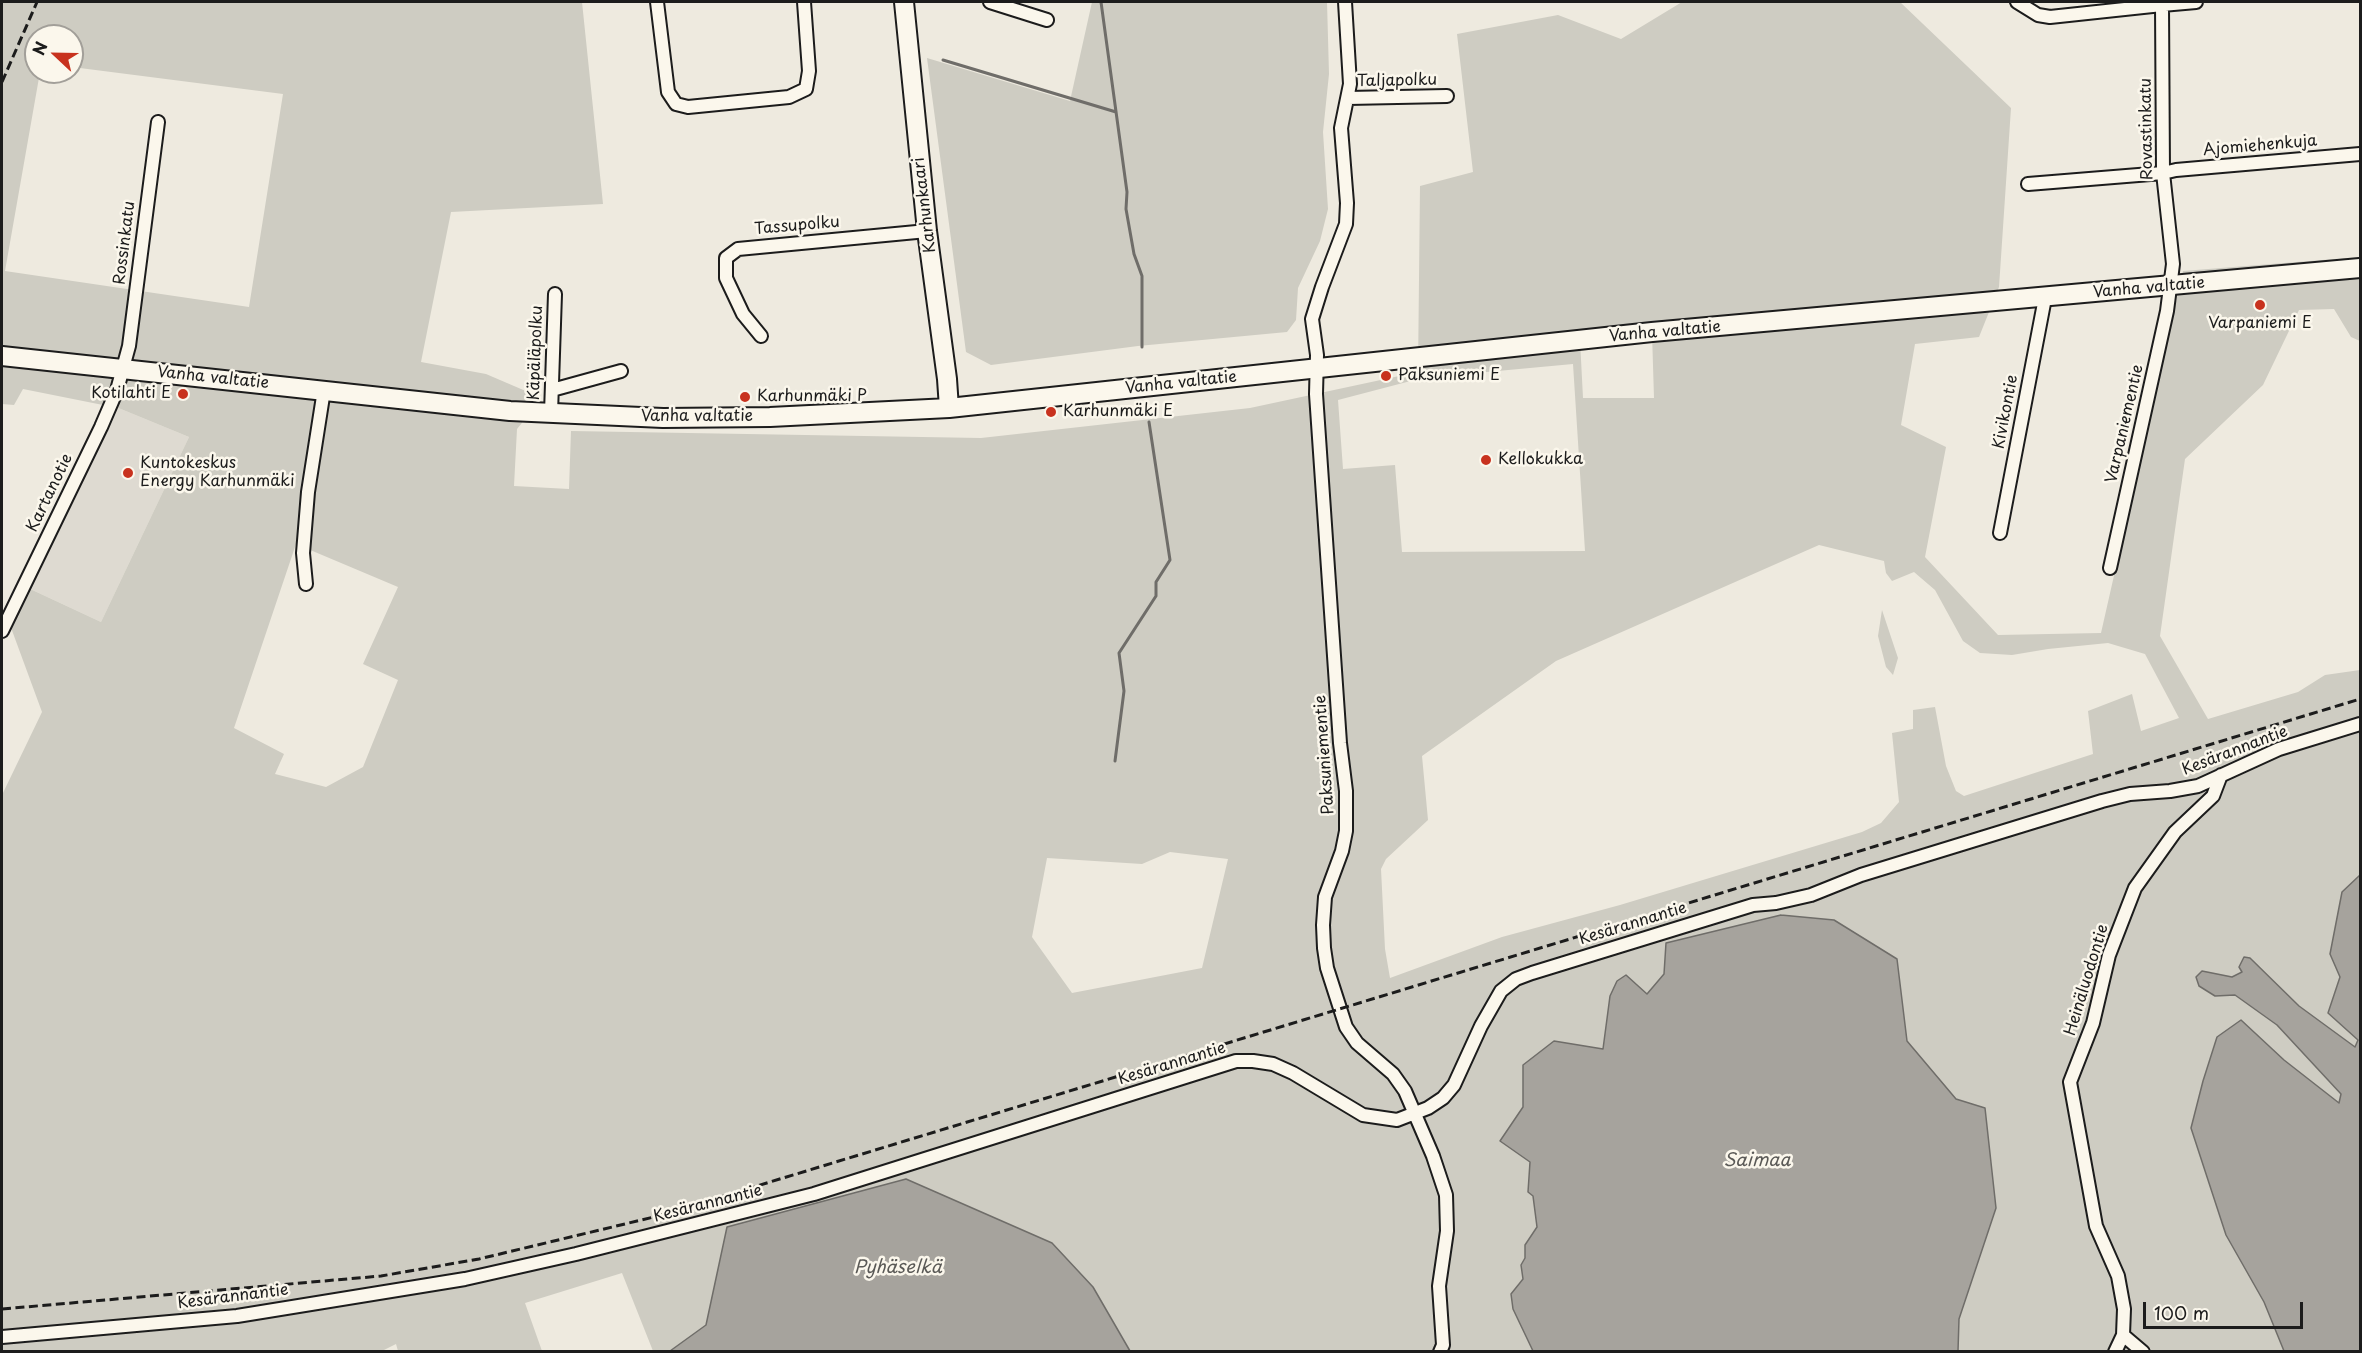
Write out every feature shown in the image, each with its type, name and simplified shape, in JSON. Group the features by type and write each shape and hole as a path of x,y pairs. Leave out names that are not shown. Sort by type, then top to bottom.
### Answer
{"main road":[{"name":"Karhunkaari","path":"904,2 927,231 949,408"},
{"name":"Vanha valtatie","path":"2,356 510,411 663,418 770,417 949,408 1641,334 2361,268"}],"street":[{"path":"657,2 668,92 676,104 688,107 789,97 806,88 809,71 804,2"},
{"path":"990,2 1011,4 1047,20"},
{"name":"Paksuniementie","path":"1345,2 1350,84 1341,128 1347,203 1346,224 1312,319 1317,355 1316,369 1340,743 1346,791 1346,831 1342,851 1325,897 1324,948 1331,980 1347,1028 1357,1043 1393,1074 1405,1091 1446,1195 1448,1231 1440,1286 1443,1345 1440,1352"},
{"path":"2017,2 2038,15 2050,17 2162,3 2196,2"},
{"name":"Rovastinkatu","path":"2162,3 2163,173 2174,264 2171,287"},
{"name":"Taljapolku","path":"1348,98 1447,96"},
{"name":"Rossinkatu","path":"123,368 129,346 158,122"},
{"name":"Ajomiehenkuja","path":"2028,184 2361,154"},
{"name":"Tassupolku","path":"760,336 743,314 726,278 726,258 738,249 927,231"},
{"name":"Varpaniementie","path":"2110,568 2171,287"},
{"name":"Käpäläpolku","path":"551,413 555,294"},
{"name":"Kivikontie","path":"2000,533 2045,298"},
{"name":"Kartanotie","path":"2,631 101,427 117,390 123,368"},
{"path":"552,390 621,371"},
{"path":"306,584 303,553 308,492 324,390"},
{"name":"Kesärannantie","path":"2,1337 237,1316 465,1279 565,1257 814,1194 1236,1062 1254,1060 1273,1064 1293,1073 1363,1115 1397,1120 1416,1114 1443,1098 1454,1085 1491,1006 1501,992 1515,980 1753,905 1776,903 1811,895 1861,875 2102,801 2130,794 2198,786 2279,749 2361,724"},
{"name":"Heinäluodontie","path":"2123,1335 2124,1308 2118,1276 2096,1226 2070,1082 2093,1023 2109,955 2135,888 2175,832 2213,796 2221,776"},
{"path":"2115,1352 2123,1335 2143,1352"}],"shaded area":[{"path":"2,2 582,2 603,204 451,212 421,362 486,374 542,398 517,429 514,486 569,489 571,431 981,438 1250,408 1418,372 1420,186 1473,172 1457,34 1558,15 1621,39 1682,2 1900,2 2011,108 1999,287 1979,337 1915,344 1901,425 1946,447 1925,557 1998,635 2101,633 2183,271 2360,257 2360,341 2351,337 2334,309 2299,310 2263,385 2185,459 2160,636 2208,719 2298,692 2325,675 2360,670 2360,1053 2299,1006 2242,972 2232,977 2202,971 2277,1025 2341,1094 2360,1351 1958,1351 1959,1319 1537,1227 1525,1245 1525,1258 1521,1266 1523,1279 1518,1284 1513,1309 1533,1351 653,1351 622,1273 525,1303 542,1351 398,1351 396,1344 380,1352 2,1351 2,795 42,712 10,625 28,588 101,622 189,437 116,407 118,402 107,398 103,405 23,389 14,405 2,404","holes":["24,24 84,24 84,69 283,94 249,307 5,271 38,84 24,84","1652,333 1654,398 1583,398 1580,340","1573,364 1585,551 1402,552 1395,465 1343,469 1338,400 1422,378","296,544 398,587 363,664 398,680 363,767 326,787 275,774 284,754 234,728","1819,545 1884,561 1886,573 1892,581 1914,572 1935,590 1963,641 1980,653 2012,655 2108,643 2145,654 2179,718 2141,731 2132,694 2088,711 2093,754 1964,796 1956,791 1946,766 1935,707 1913,710 1913,729 1892,733 1899,802 1881,823 1862,832 1620,905 1502,937 1390,978 1385,949 1381,869 1386,859 1428,820 1422,756 1556,661","1170,852 1228,859 1202,968 1072,993 1032,937 1047,858 1142,864"]},
{"path":"1092,2 1327,2 1329,74 1323,132 1328,209 1320,241 1298,288 1296,320 1287,332 1138,346 991,365 966,352 927,58 1070,101"},
{"path":"116,407 189,437 101,622 28,588"},
{"path":"1882,610 1898,658 1893,675 1886,667 1878,636"}],"water":[{"path":"2360,875 2360,1351 2284,1351 2264,1302 2226,1235 2191,1128 2217,1037 2241,1020 2284,1060 2339,1103 2341,1094 2277,1025 2235,995 2215,996 2199,986 2196,977 2202,971 2232,977 2242,972 2239,967 2244,957 2250,958 2299,1006 2355,1047 2358,1040 2328,1013 2340,977 2330,954 2342,892"},
{"name":"Saimaa","path":"1781,915 1834,920 1897,959 1907,1041 1956,1099 1985,1108 1996,1208 1959,1319 1958,1351 1533,1351 1513,1309 1511,1294 1523,1279 1521,1265 1525,1258 1525,1245 1537,1227 1533,1196 1528,1192 1530,1162 1500,1141 1523,1107 1523,1065 1554,1041 1603,1049 1610,996 1617,981 1626,975 1647,994 1664,974 1666,943"},
{"name":"Pyhäselkä","path":"906,1179 1052,1243 1093,1287 1130,1351 670,1351 706,1325 727,1227"}],"waterway":[{"path":"1101,2 1127,192 1126,209 1134,254 1142,276 1142,347"},
{"path":"943,60 1116,112"},
{"path":"1115,761 1124,691 1119,653 1156,596 1156,582 1170,560 1149,422"}],"railway":[{"path":"2,82 37,2"},
{"path":"2,1309 381,1276 479,1259 658,1216 2360,699"}],"place":[{"name":"Varpaniemi E","path":"2260,305"},
{"name":"Paksuniemi E","path":"1386,376"},
{"name":"Kotilahti E","path":"183,394"},
{"name":"Karhunmäki P","path":"745,397"},
{"name":"Karhunmäki E","path":"1051,412"},
{"name":"Kellokukka","path":"1486,460"},
{"name":"Kuntokeskus Energy Karhunmäki","path":"128,473"}]}
